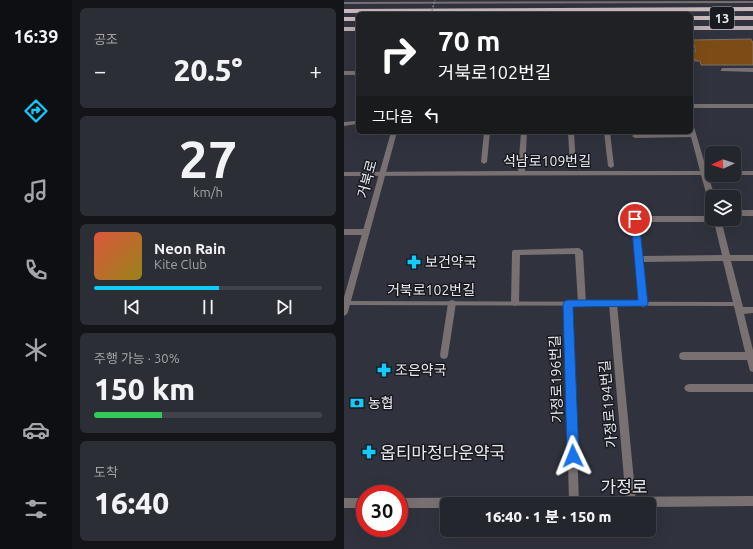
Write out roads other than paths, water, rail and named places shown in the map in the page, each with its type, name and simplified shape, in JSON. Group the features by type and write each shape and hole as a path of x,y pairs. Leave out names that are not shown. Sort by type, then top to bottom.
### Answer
{"highway":[{"path":"537,10 645,2"},
{"name":"13","path":"344,10 753,9"},
{"name":"13","path":"693,18 753,18"},
{"path":"344,19 356,19"}],"main road":[{"path":"693,28 753,28"},
{"path":"344,29 356,29"}],"street":[{"path":"344,3 435,1 753,2"},
{"path":"723,70 753,70"},
{"path":"344,73 356,73"},
{"path":"693,106 753,106"},
{"path":"344,124 355,123"},
{"name":"거북로","path":"344,312 393,134"},
{"path":"484,162 487,134"},
{"path":"521,174 524,134"},
{"path":"571,134 573,166"},
{"path":"607,134 611,166"},
{"path":"635,136 694,135 705,163"},
{"name":"석남로109번길","path":"344,174 705,173"},
{"path":"741,173 753,173"},
{"path":"741,213 753,213"},
{"path":"643,304 635,219 705,219"},
{"path":"718,226 752,356 753,368"},
{"path":"344,232 366,232"},
{"path":"515,303 516,252 579,251 582,304"},
{"path":"639,259 753,258"},
{"path":"444,355 452,303"},
{"name":"가정로196번길","path":"568,304 574,497"},
{"name":"가정로194번길","path":"613,304 631,497"},
{"path":"738,307 753,310"},
{"path":"683,356 752,356"},
{"path":"690,388 753,388"},
{"name":"가정로","path":"656,502 753,501"},
{"path":"344,504 356,503"},
{"name":"가정로","path":"408,503 440,503"}],"lane":[{"name":"거북로102번길","path":"347,303 643,304 738,307"}],"place":[{"name":"보건약국","path":"414,262"},
{"name":"조은약국","path":"384,370"},
{"name":"농협","path":"357,403"},
{"name":"옵티마정다운약국","path":"369,452"}]}
